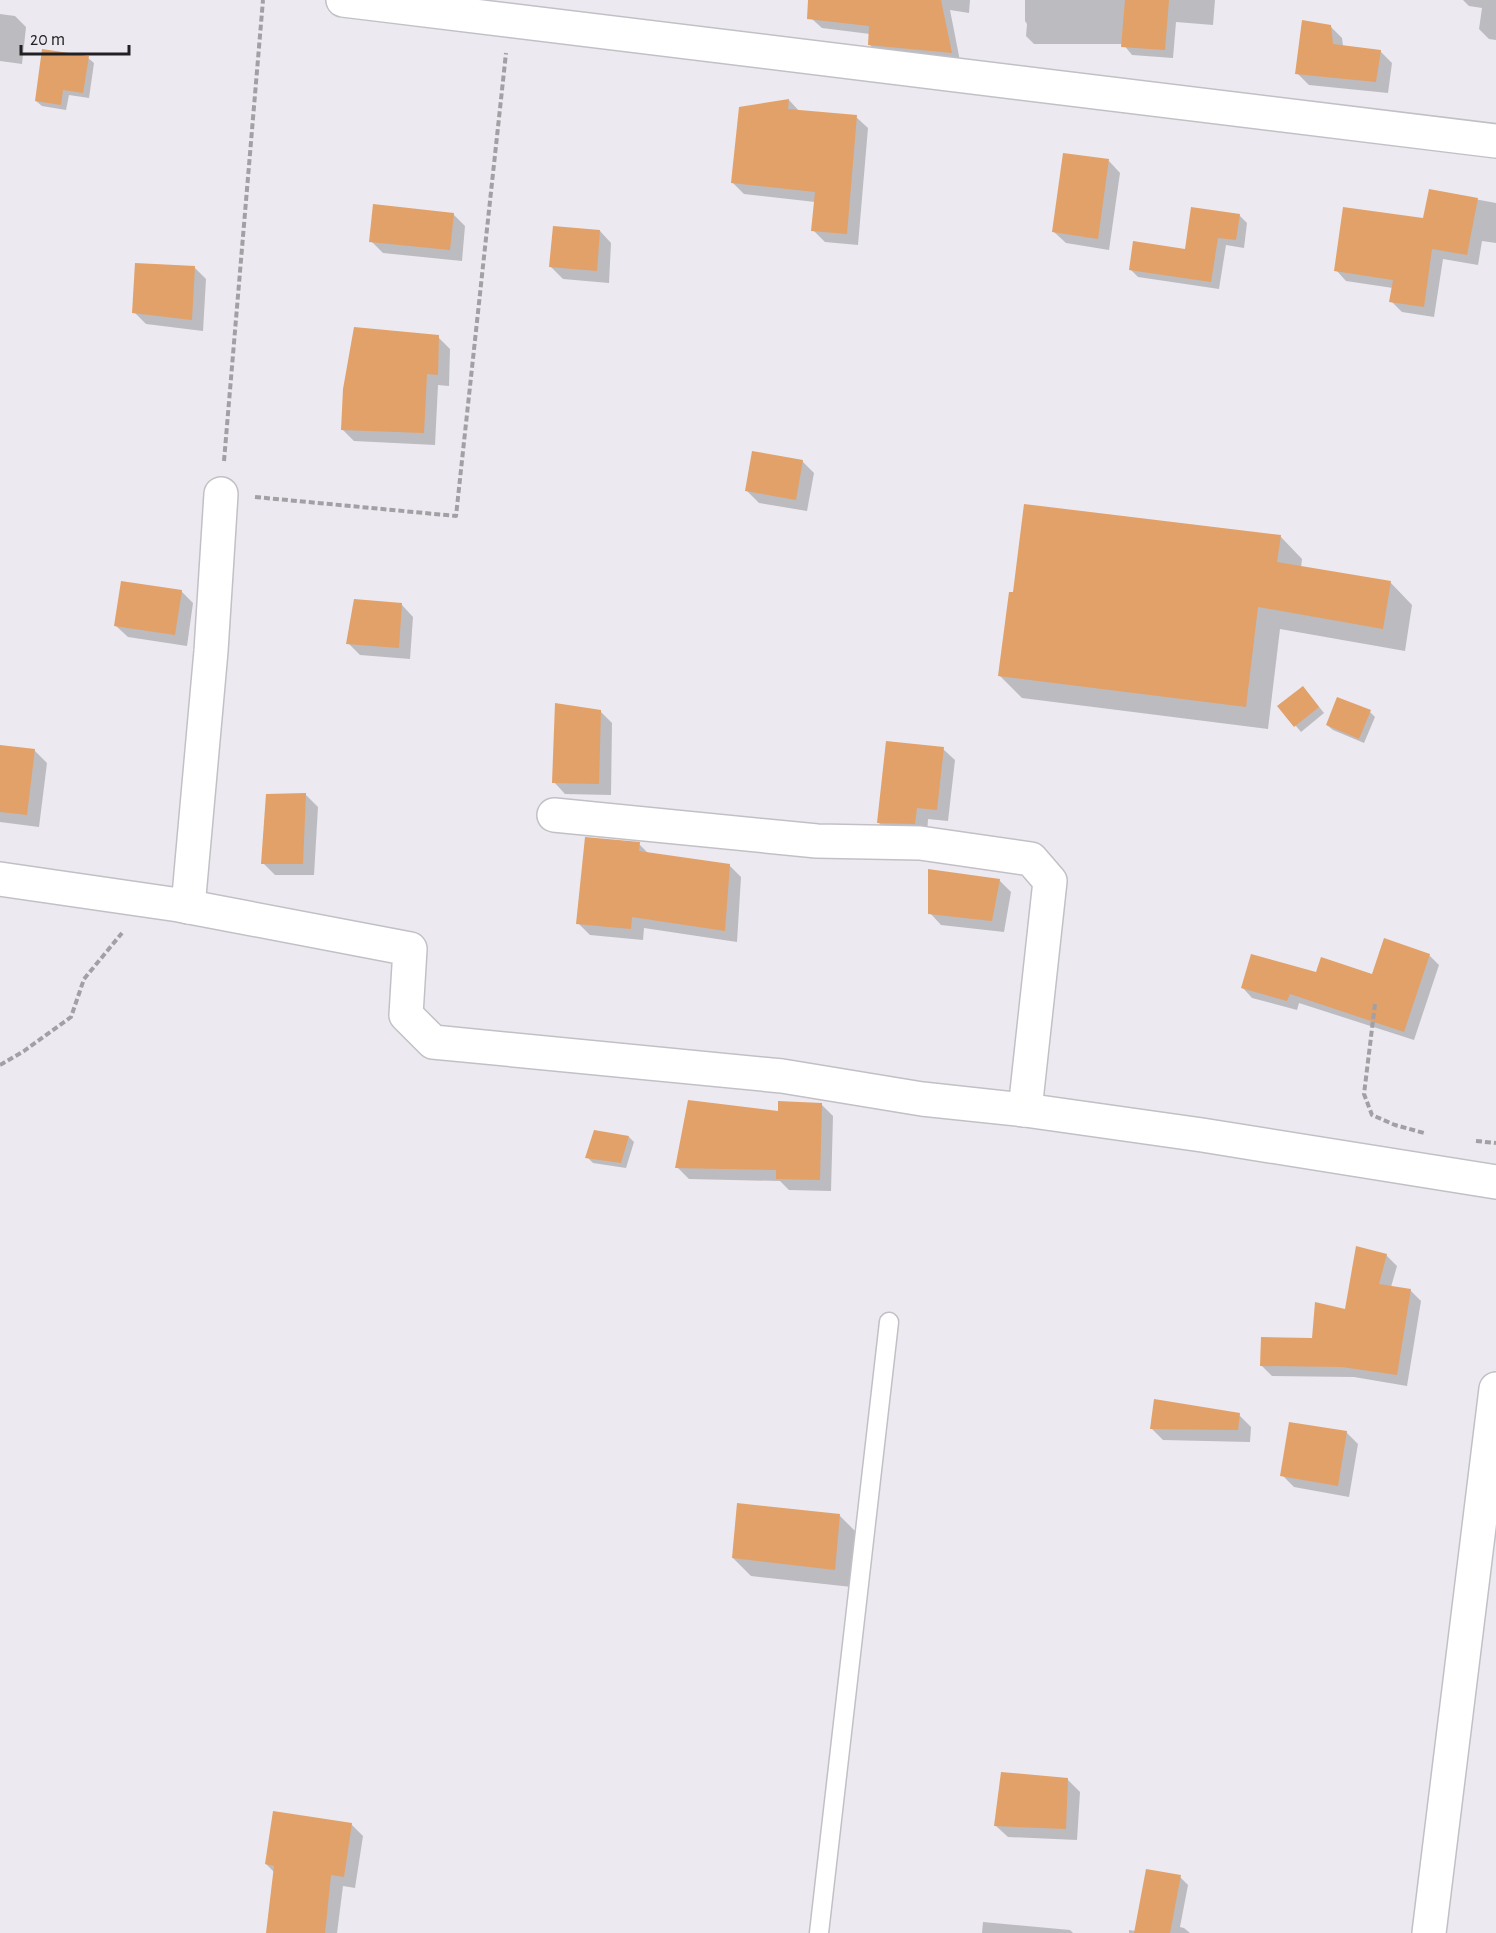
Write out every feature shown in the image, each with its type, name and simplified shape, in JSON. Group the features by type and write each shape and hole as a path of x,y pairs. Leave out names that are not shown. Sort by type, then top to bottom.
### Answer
{"street":[{"path":"358,1 1496,141"},
{"path":"188,907 211,651 221,494"},
{"path":"554,815 818,841 920,843 1031,859 1050,881 1025,1110"},
{"path":"0,879 188,907 410,949 406,1015 433,1042 782,1077 922,1099 1025,1110 1202,1135 1496,1182"},
{"path":"1429,1933 1496,1389"}],"lane":[{"path":"819,1933 889,1322"}],"path":[{"path":"263,0 221,494 456,516 510,20"},
{"path":"0,1065 24,1051 71,1017 84,979 118,934 129,930"},
{"path":"1375,1004 1364,1094 1372,1115 1395,1125 1429,1134"},
{"path":"1474,1140 1496,1143"}],"building":[{"path":"808,0 941,0 952,53 868,45 869,26 807,19"},
{"path":"1125,0 1169,0 1165,50 1121,47"},
{"path":"1302,20 1331,25 1333,44 1381,50 1376,82 1295,74"},
{"path":"42,49 89,56 83,93 63,90 61,105 35,101"},
{"path":"789,99 788,109 857,115 847,234 811,231 815,192 731,183 739,107"},
{"path":"1063,153 1109,159 1098,239 1052,232"},
{"path":"1429,189 1478,198 1467,255 1432,249 1424,307 1389,302 1393,280 1334,271 1343,207 1423,218"},
{"path":"373,204 454,213 450,250 369,242"},
{"path":"1191,207 1240,214 1236,240 1218,238 1211,282 1129,270 1133,241 1185,249"},
{"path":"553,226 600,230 597,271 549,267"},
{"path":"135,263 195,266 192,320 132,313"},
{"path":"354,327 439,335 438,375 427,374 424,433 341,430 343,389"},
{"path":"752,451 803,460 796,500 745,491"},
{"path":"1024,504 1281,535 1277,562 1391,581 1383,629 1258,607 1246,707 998,676 1009,592 1013,592"},
{"path":"121,581 182,590 175,635 114,626"},
{"path":"354,599 402,603 399,648 346,644"},
{"path":"1303,686 1319,707 1294,727 1277,706"},
{"path":"1337,697 1371,710 1359,739 1326,725"},
{"path":"555,703 601,710 599,784 552,783"},
{"path":"886,741 944,747 937,810 917,808 915,824 877,823"},
{"path":"0,745 35,749 27,815 0,812"},
{"path":"306,793 303,864 261,864 266,794"},
{"path":"585,837 640,842 639,851 730,864 725,931 632,917 631,929 576,924"},
{"path":"928,869 1000,879 992,921 928,914"},
{"path":"1384,938 1430,954 1404,1032 1290,994 1287,1001 1241,988 1251,954 1316,972 1321,957 1372,974"},
{"path":"688,1100 778,1111 778,1101 822,1103 820,1180 776,1179 776,1170 675,1168"},
{"path":"594,1130 629,1136 621,1163 585,1158"},
{"path":"1356,1246 1387,1254 1379,1284 1411,1289 1397,1375 1342,1367 1260,1366 1261,1337 1312,1338 1315,1302 1345,1309"},
{"path":"1154,1399 1240,1413 1238,1430 1150,1429"},
{"path":"1289,1422 1347,1431 1338,1486 1280,1476"},
{"path":"737,1503 840,1514 835,1570 732,1558"},
{"path":"1001,1772 1068,1778 1066,1829 994,1826"},
{"path":"273,1811 352,1823 344,1877 331,1875 325,1933 266,1933 274,1866 265,1864"},
{"path":"1146,1869 1181,1875 1170,1933 1134,1933"}]}
